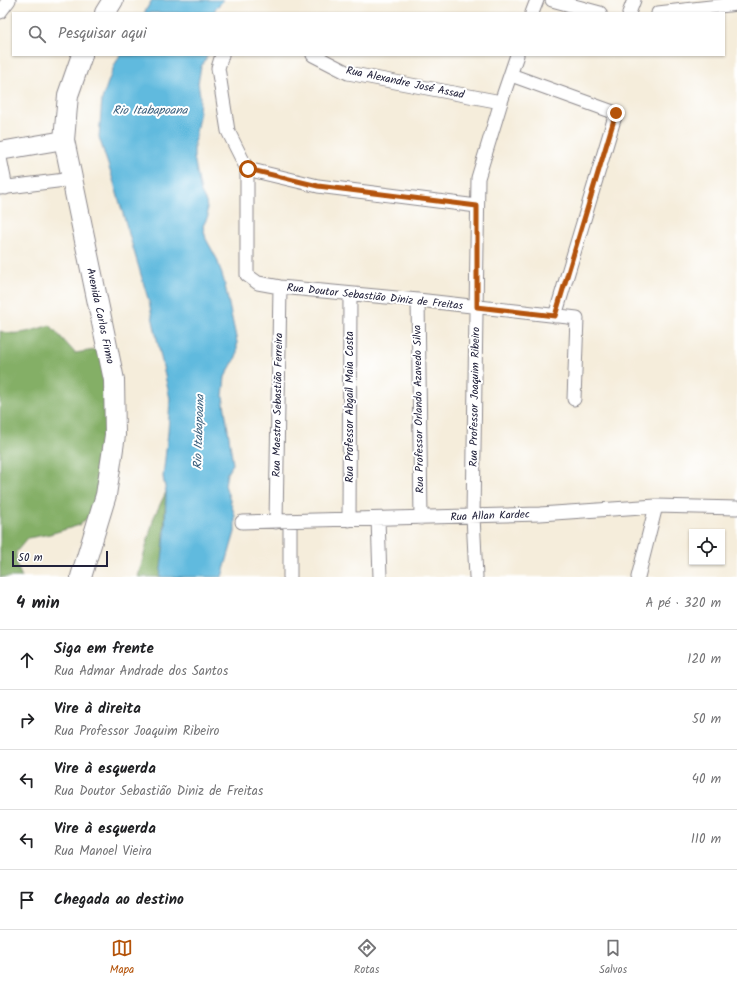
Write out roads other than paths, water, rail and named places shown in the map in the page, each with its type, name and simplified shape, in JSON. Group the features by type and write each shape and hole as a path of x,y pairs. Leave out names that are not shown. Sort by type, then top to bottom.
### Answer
{"main road":[{"path":"106,12 113,0"},
{"name":"Avenida Carlos Firmo","path":"81,577 106,495 115,435 114,380 64,140 68,95 82,56"}],"street":[{"path":"0,12 9,0"},
{"path":"532,12 537,0"},
{"path":"552,0 596,12"},
{"path":"629,12 634,0"},
{"path":"666,12 734,3"},
{"path":"222,56 218,68 228,131 248,169 318,186 477,206"},
{"name":"Rua Alexandre José Assad","path":"315,56 348,73 501,102"},
{"name":"Rua Professor Joaquim Ribeiro","path":"476,577 473,516 478,178 501,102 518,56"},
{"path":"510,75 616,113 555,316"},
{"path":"0,151 64,140"},
{"path":"0,158 3,188 73,179"},
{"name":"Rua Doutor Sebastião Diniz de Freitas","path":"248,169 247,275 258,283 280,287 418,300 578,318 574,399"},
{"name":"Rua Maestro Sebastião Ferreira","path":"276,522 280,287"},
{"name":"Rua Professor Abgail Maia Costa","path":"349,520 350,294"},
{"name":"Rua Professor Orlando Azavedo Silva","path":"418,300 421,518"},
{"path":"638,577 656,506"},
{"name":"Rua Allan Kardec","path":"242,522 290,522 540,514 656,506 737,508"},
{"path":"378,519 380,577"},
{"path":"290,522 290,577"}],"water":[{"path":"152,0 224,0 215,9 214,12 145,12"},
{"name":"Rio Itabapoana","path":"119,56 207,56 201,67 198,83 200,95 199,116 194,144 194,157 201,193 206,202 208,216 203,226 206,239 217,259 224,281 237,342 237,355 225,377 223,396 233,464 227,473 225,485 235,516 235,532 222,577 160,577 165,534 166,492 163,477 170,399 149,302 99,137 102,99 114,66"}]}
